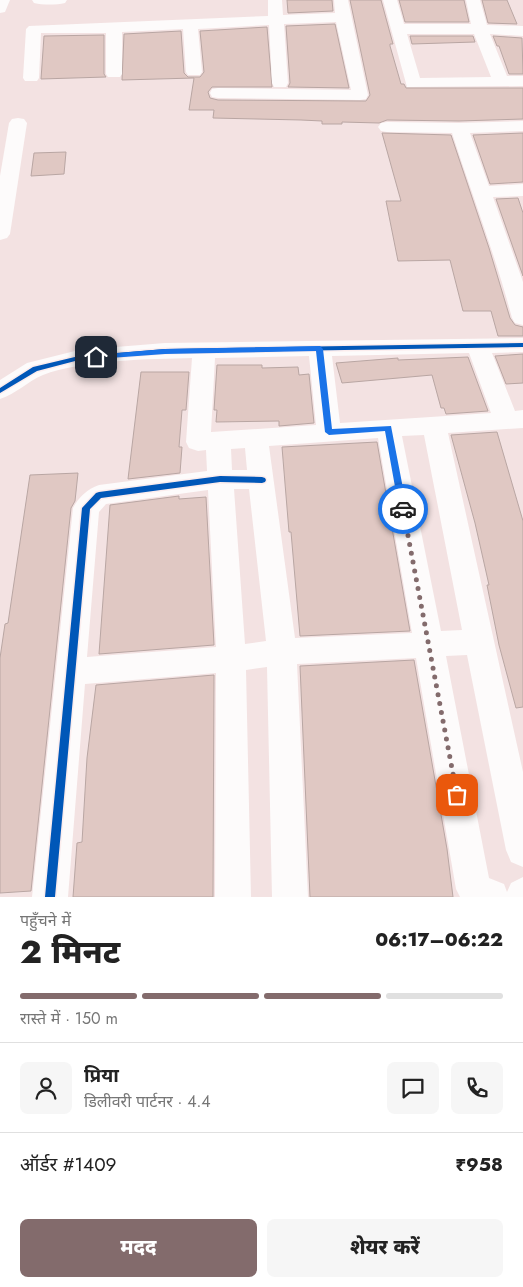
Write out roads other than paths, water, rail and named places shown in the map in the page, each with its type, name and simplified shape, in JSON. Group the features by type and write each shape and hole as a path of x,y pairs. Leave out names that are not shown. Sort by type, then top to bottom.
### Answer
{"street":[{"path":"0,9 3,0"},
{"path":"39,0 60,0"},
{"path":"275,0 280,82"},
{"path":"218,93 360,94 343,18 341,0"},
{"path":"390,0 413,82 523,81"},
{"path":"474,0 480,29 501,81"},
{"path":"31,78 34,29 114,28 190,23 225,14 276,19 343,18"},
{"path":"190,23 194,72"},
{"path":"114,28 114,74"},
{"path":"397,29 523,31"},
{"path":"0,234 18,123"},
{"path":"387,126 459,128 523,126"},
{"path":"459,128 480,192 518,282 523,318"},
{"path":"480,192 523,190"},
{"path":"0,391 35,369 79,358 204,350 523,345"},
{"path":"204,350 198,442 515,419 478,346"},
{"path":"320,349 329,432"},
{"path":"434,425 523,850"},
{"path":"388,428 474,889 491,897"},
{"path":"256,438 282,652 290,897"},
{"path":"218,441 231,659 232,897"},
{"path":"50,897 86,508 99,494 220,479 262,480"},
{"path":"72,672 231,659 282,652 480,642"}]}
